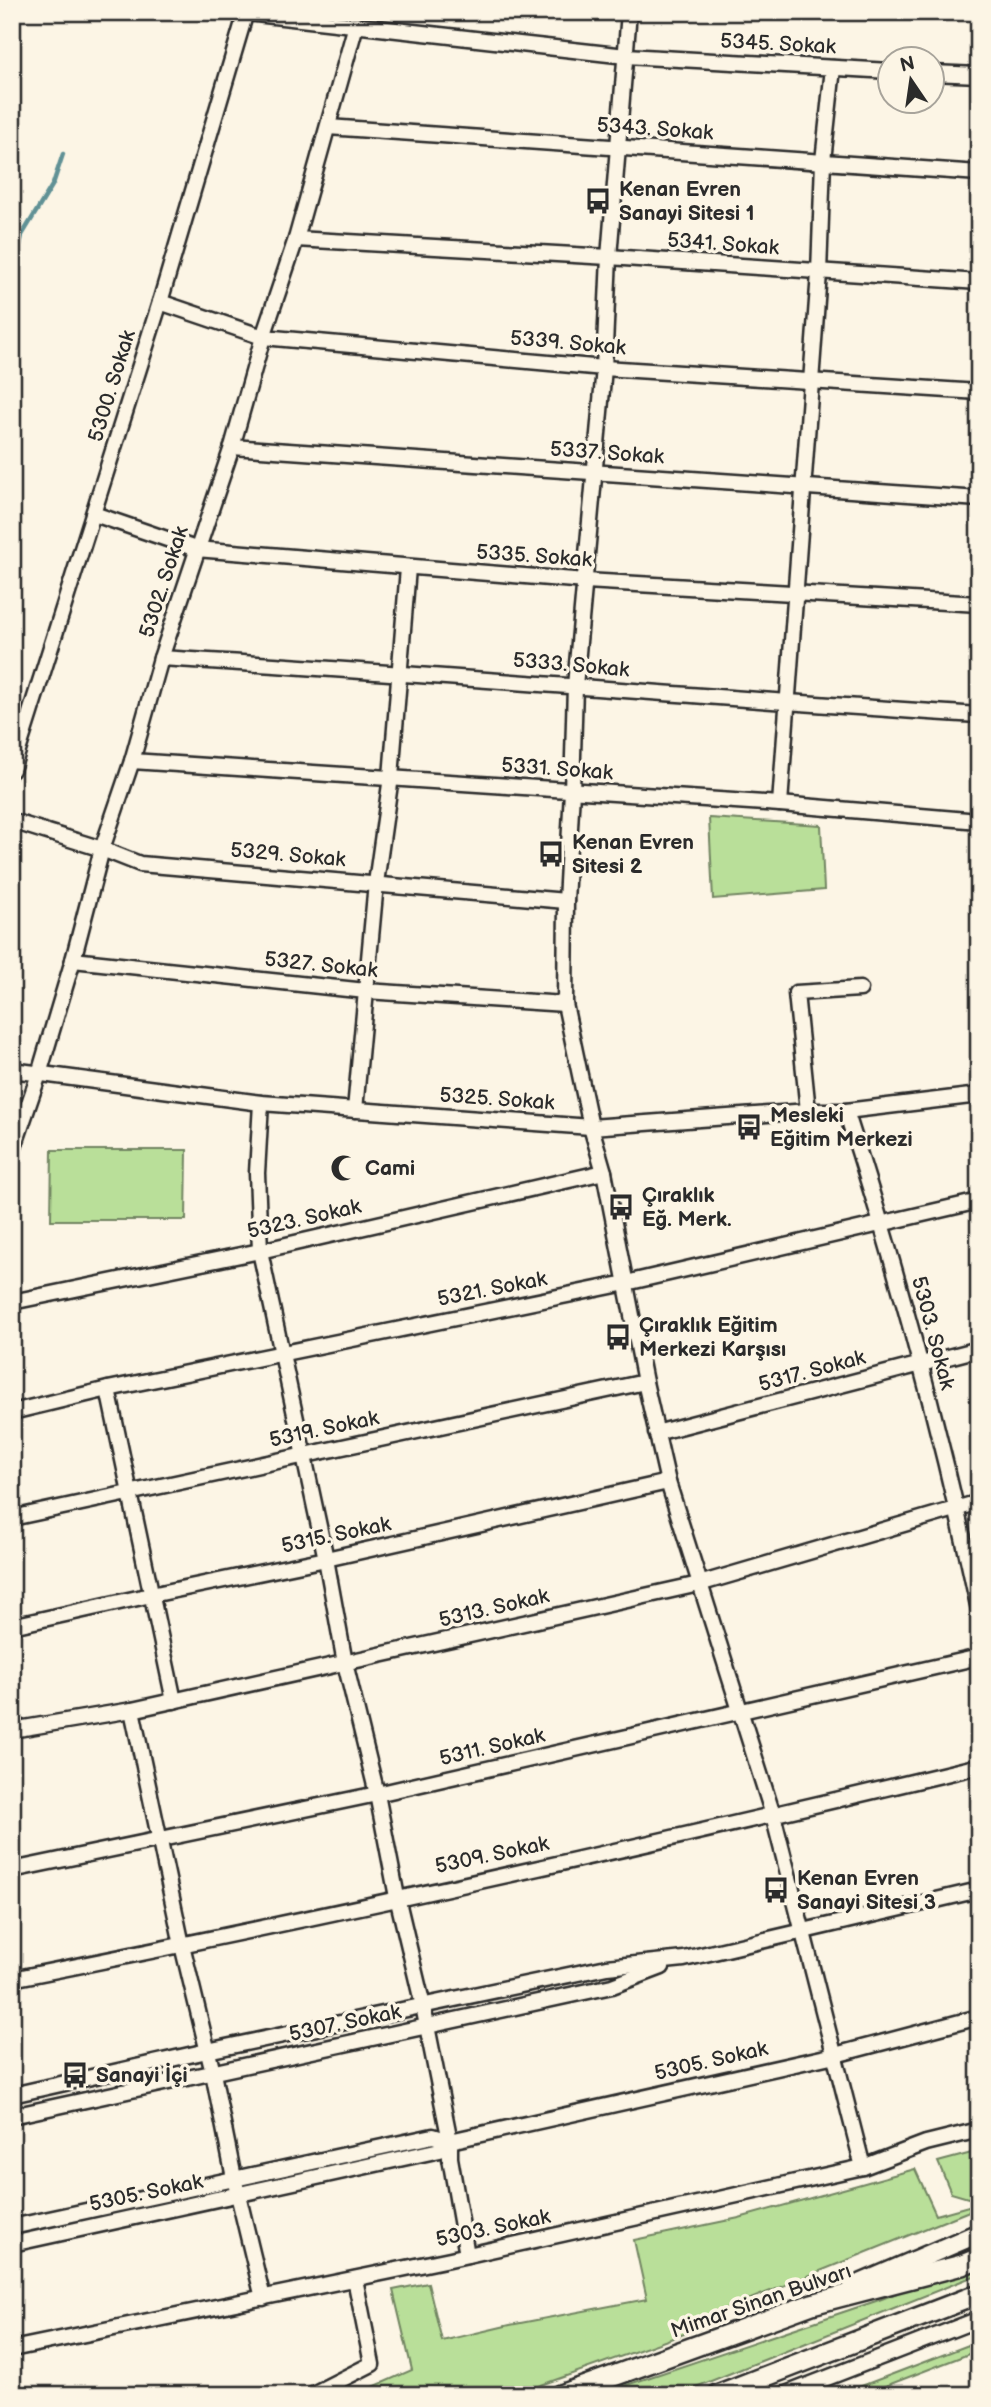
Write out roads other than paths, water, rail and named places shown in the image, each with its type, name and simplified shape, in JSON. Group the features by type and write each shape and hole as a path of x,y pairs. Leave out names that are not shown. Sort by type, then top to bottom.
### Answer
{"highway":[{"name":"Mimar Sinan Bulvarı","path":"561,2395 812,2304 979,2258"},
{"path":"717,2395 979,2294"}],"main road":[{"path":"812,2304 979,2233"},
{"path":"803,2362 979,2304"}],"street":[{"path":"629,12 609,257 604,368 575,686 566,901 565,1004 591,1127 604,1172 645,1382 668,1482 773,1815 863,2166"},
{"name":"5345. Sokak","path":"246,13 626,56 876,70"},
{"name":"5300. Sokak","path":"12,770 160,302 246,13"},
{"name":"5302. Sokak","path":"12,1153 39,1074 102,849 132,761 161,658 232,447 263,337 296,239 356,25"},
{"path":"780,804 819,273 823,161 833,68"},
{"path":"946,74 979,75"},
{"name":"5343. Sokak","path":"328,127 979,173"},
{"name":"5341. Sokak","path":"296,239 979,282"},
{"name":"5339. Sokak","path":"160,302 263,337 604,368 979,392"},
{"name":"5337. Sokak","path":"232,447 979,499"},
{"name":"5335. Sokak","path":"93,514 197,549 586,581 979,604"},
{"path":"355,1110 376,883 391,777 408,568"},
{"name":"5333. Sokak","path":"161,658 401,672 786,703 979,715"},
{"name":"5331. Sokak","path":"132,761 780,804 979,821"},
{"name":"5329. Sokak","path":"12,821 102,849 140,864 566,901"},
{"name":"5327. Sokak","path":"73,960 366,991 565,1004"},
{"path":"808,1111 796,993 860,989"},
{"name":"5325. Sokak","path":"12,1070 261,1103 591,1127 808,1111 846,1111 979,1095"},
{"path":"261,1103 257,1173 260,1251 326,1559 345,1663 377,1794 397,1898 423,2006 450,2141 450,2158 467,2255"},
{"name":"5303. Sokak","path":"846,1111 883,1224 957,1507 979,1610"},
{"name":"5323. Sokak","path":"12,1302 260,1251 604,1172"},
{"name":"5321. Sokak","path":"12,1412 108,1389 626,1283 979,1201"},
{"name":"5317. Sokak","path":"656,1433 979,1349"},
{"name":"5319. Sokak","path":"12,1518 645,1382"},
{"path":"108,1389 174,1701"},
{"name":"5315. Sokak","path":"12,1626 668,1482"},
{"name":"5313. Sokak","path":"12,1730 132,1710 699,1584 979,1502"},
{"name":"5311. Sokak","path":"12,1870 377,1794 979,1657"},
{"path":"132,1710 182,1945 263,2298"},
{"name":"5309. Sokak","path":"12,1979 397,1898 773,1815 979,1766"},
{"name":"5307. Sokak","path":"12,2095 607,1967 684,1959 979,1891"},
{"name":"5307. Sokak","path":"12,2116 612,1986 684,1959"},
{"name":"5305. Sokak","path":"12,2227 433,2136 450,2141 835,2055 979,2017"},
{"name":"5303. Sokak","path":"12,2349 467,2255 863,2166 926,2143 979,2130"},
{"name":"5305. Sokak","path":"12,2244 440,2150 450,2141"},
{"path":"311,2395 372,2364 355,2279"},
{"path":"790,2394 811,2389 979,2319"}],"waterway":[{"path":"12,284 22,235 53,184 63,154"}],"place":[{"name":"Kenan Evren Sanayi Sitesi 1","path":"598,201"},
{"name":"Kenan Evren Sitesi 2","path":"551,854"},
{"name":"Mesleki Eğitim Merkezi","path":"749,1127"},
{"name":"Cami","path":"344,1168"},
{"name":"Çıraklık Eğ. Merk.","path":"621,1207"},
{"name":"Çıraklık Eğitim Merkezi Karşısı","path":"618,1337"},
{"name":"Kenan Evren Sanayi Sitesi 3","path":"776,1890"},
{"name":"Sanayi İçi","path":"75,2075"}]}
